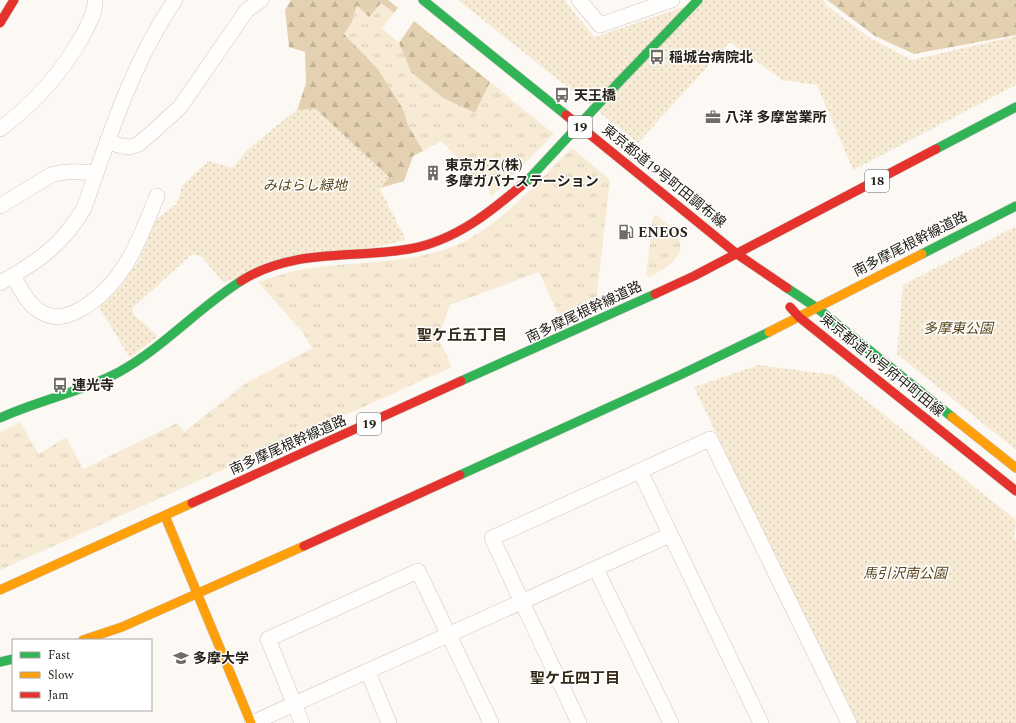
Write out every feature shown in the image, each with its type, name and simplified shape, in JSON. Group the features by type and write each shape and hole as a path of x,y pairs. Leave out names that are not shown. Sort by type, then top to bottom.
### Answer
{"main road":[{"path":"0,23 14,0"},
{"name":"東京都道19号町田調布線","path":"423,0 737,254 817,308"},
{"path":"0,418 92,385 133,364 156,348 230,287 267,268 310,257 409,249 436,242 463,230 493,211 528,180 698,0"},
{"name":"南多摩尾根幹線道路","path":"0,590 570,334 694,276 1016,107"},
{"path":"991,121 1016,112"},
{"name":"南多摩尾根幹線道路","path":"799,317 1016,206"},
{"path":"737,254 773,290"},
{"name":"東京都道18号府中町田線","path":"784,301 799,317 1016,491"},
{"name":"東京都道18号府中町田線","path":"817,308 1016,468"},
{"path":"85,639 122,627 198,594 680,375 799,317"},
{"path":"165,516 251,723"},
{"path":"0,662 12,659"}],"street":[{"path":"0,129 24,111 64,66 86,29 91,17 95,0"},
{"path":"157,196 139,243 127,265 110,286 92,302 70,315 60,317 49,316 37,310 7,279 56,247 65,237 84,208 126,91 155,31 175,0"},
{"path":"107,141 121,146 130,147 139,144 156,129 180,107 247,10 261,0"},
{"path":"579,0 600,25 669,0"},
{"path":"0,206 51,175 70,171 96,173"},
{"path":"579,723 492,538 710,439 849,723"},
{"path":"640,471 761,723"},
{"path":"251,723 368,672 448,634 670,535"},
{"path":"596,569 671,723"},
{"path":"302,723 268,639 418,571 491,723"},
{"path":"368,672 389,723"}],"green space":[{"path":"291,0 388,0 398,8 394,13 381,3 369,17 357,5 352,22 344,34 378,69 403,109 408,125 423,151 413,156 404,181 380,188 289,135 306,83 305,52 289,47 285,10"},
{"path":"458,0 564,0 594,37 705,0 824,0 826,5 870,38 912,60 1016,36 1016,85 853,170 817,85 782,80 730,42 638,143"},
{"path":"827,0 1016,0 1016,35 914,54 875,36"},
{"path":"381,3 394,13 382,28 399,43 411,72 443,98 475,113 490,82 554,134 491,197 488,187 460,166 460,160 441,141 423,151 408,125 403,109 378,69 344,34 352,22 357,5"},
{"path":"414,21 490,82 475,113 443,98 411,72 399,43"},
{"name":"みはらし緑地","path":"316,109 389,177 380,189 406,240 223,282 201,256 192,254 133,308 133,314 158,336 130,358 99,307 120,287 138,262 156,220 177,203 182,186 208,161 233,168 245,152 296,110"},
{"path":"572,148 610,180 596,302 560,318 539,272 450,305 438,338 452,367 0,570 0,432 20,422 39,454 66,437 83,469 177,423 184,432 245,384 312,348 303,333 258,282 304,269 413,257 452,247 484,230 497,220 523,197"},
{"path":"656,215 673,229 680,245 676,259 664,269 649,277 646,276 653,217"},
{"name":"多摩東公園","path":"1016,226 1016,450 897,354 903,285"},
{"name":"馬引沢南公園","path":"759,365 834,375 1016,520 1014,538 1016,541 1016,723 854,723 694,387"}],"traffic: fast":[{"path":"423,0 566,115"},
{"path":"619,82 698,0"},
{"path":"528,180 619,82"},
{"path":"936,149 1016,107"},
{"path":"922,254 1016,206"},
{"path":"0,418 75,391 119,372 151,351 210,303 241,281"},
{"path":"787,288 817,308 952,417"},
{"path":"461,381 655,294"},
{"path":"460,475 680,375 769,332"},
{"path":"0,662 12,659"}],"traffic: slow":[{"path":"769,332 922,254"},
{"path":"952,417 1016,468"},
{"path":"0,590 192,503"},
{"path":"165,516 251,723"},
{"path":"86,639 122,627 304,546"}],"traffic: jam":[{"path":"0,23 14,0"},
{"path":"566,115 737,254 787,288"},
{"path":"655,294 694,276 936,149"},
{"path":"241,281 281,263 323,256 387,252 426,245 458,232 473,223 528,180"},
{"path":"790,307 799,317 1016,491"},
{"path":"192,503 461,381"},
{"path":"304,546 460,475"}],"place":[{"name":"稲城台病院北","path":"657,57"},
{"name":"天王橋","path":"562,95"},
{"name":"八洋 多摩営業所","path":"713,117"},
{"name":"東京ガス(株) 多摩ガバナステーション","path":"433,173"},
{"name":"ENEOS","path":"626,232"},
{"name":"連光寺","path":"60,385"},
{"name":"多摩大学","path":"181,658"}],"district":[{"name":"聖ケ丘五丁目","path":"462,335"},
{"name":"聖ケ丘四丁目","path":"575,678"}]}
